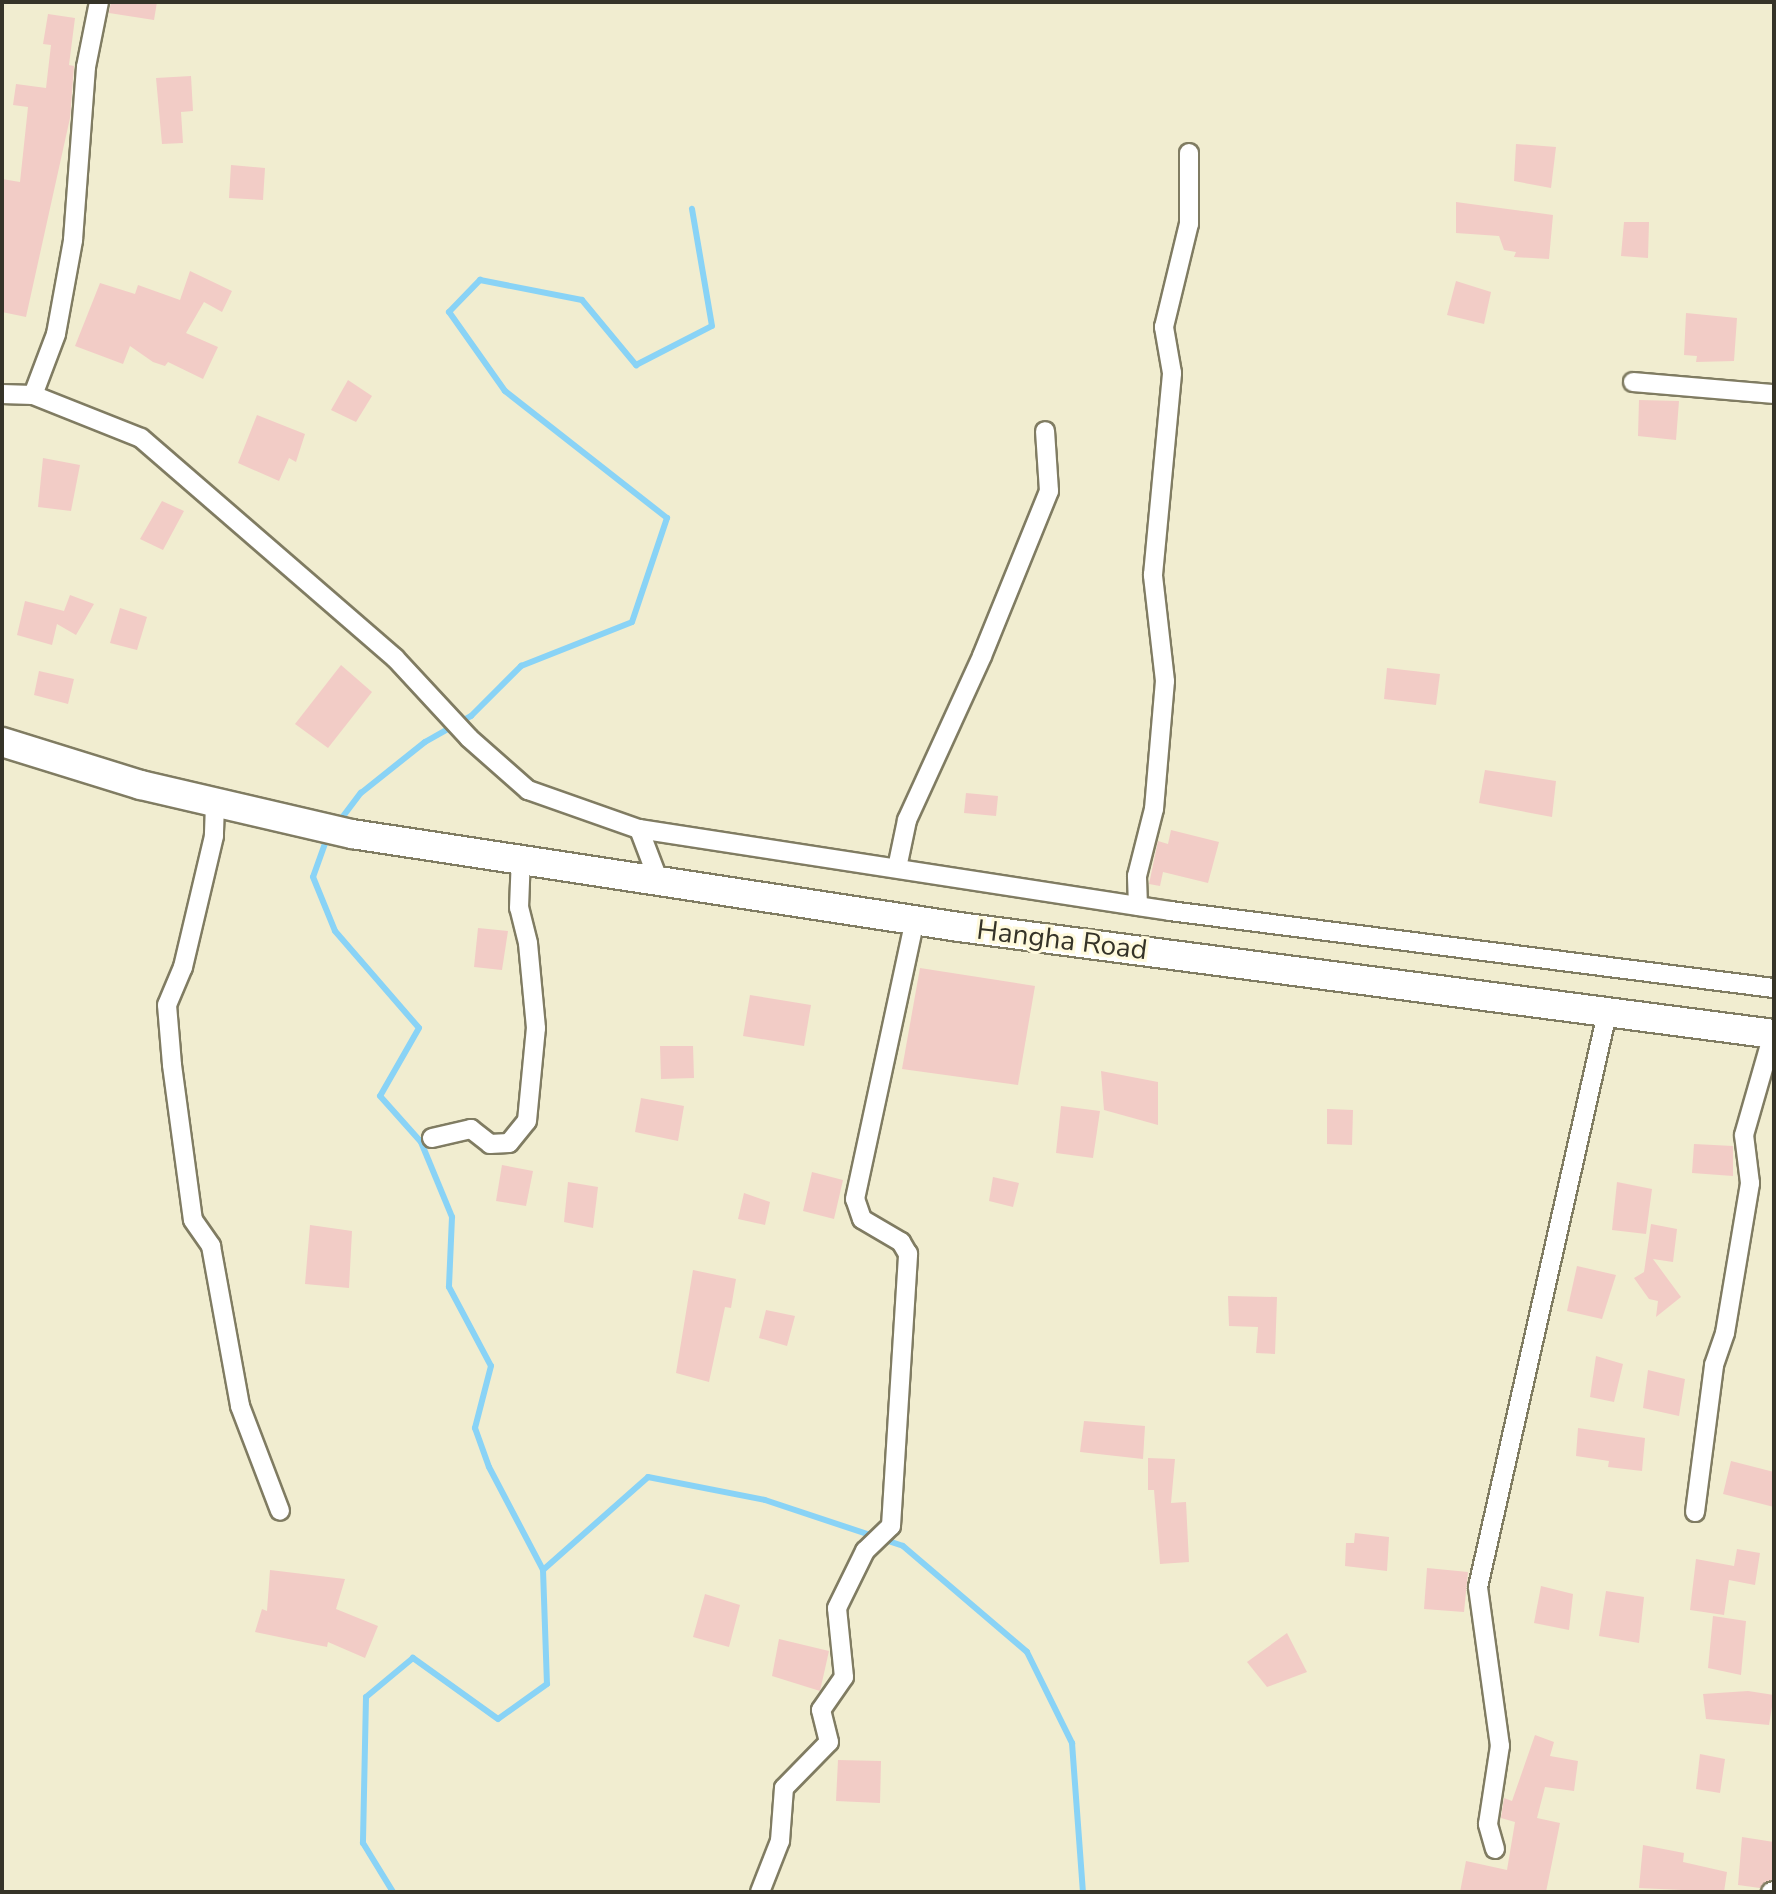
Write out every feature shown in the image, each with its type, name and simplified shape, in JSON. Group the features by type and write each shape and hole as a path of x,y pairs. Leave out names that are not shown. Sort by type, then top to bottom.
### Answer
{"highway":[{"name":"Hangha Road","path":"2,742 215,804 352,834 915,918 1774,1034"}],"street":[{"path":"33,395 56,334 73,240 86,67 99,2"},
{"path":"1138,906 1137,876 1154,809 1165,681 1153,575 1172,373 1164,327 1189,224 1189,153"},
{"path":"1633,382 1774,394"},
{"path":"2,394 33,395 141,438 395,658 469,738 528,790 639,829 1138,906 1774,988"},
{"path":"897,868 907,820 982,656 1049,491 1045,431"},
{"path":"215,804 214,836 183,967 167,1005 172,1065 193,1220 211,1246 240,1406 280,1511"},
{"path":"639,829 658,879"},
{"path":"432,1138 471,1129 490,1144 509,1143 527,1121 536,1028 528,943 519,908 521,857"},
{"path":"760,1892 780,1841 784,1788 829,1742 821,1710 844,1677 837,1608 865,1551 891,1526 908,1254 901,1242 862,1219 855,1199 915,918"},
{"path":"1495,1849 1488,1824 1500,1746 1478,1587 1607,1013"},
{"path":"1695,1512 1714,1365 1725,1333 1750,1183 1744,1135 1774,1034"}],"building":[{"path":"111,2 157,2 154,20 109,13"},
{"path":"48,14 75,18 69,65 74,66 70,118 26,317 2,312 2,179 20,182 28,107 13,105 16,84 46,88 51,45 43,44"},
{"path":"191,76 193,111 181,112 183,143 162,144 156,78"},
{"path":"1516,144 1556,147 1551,188 1514,181"},
{"path":"231,165 265,168 263,200 229,198"},
{"path":"1456,202 1553,215 1549,259 1514,257 1516,252 1504,250 1499,236 1456,233"},
{"path":"1624,222 1649,222 1648,258 1621,256"},
{"path":"190,271 232,291 222,312 204,302 186,333 218,347 203,379 168,362 165,366 153,362 130,346 123,364 75,346 100,283 135,294 138,285 180,300"},
{"path":"1456,281 1491,292 1484,324 1447,315"},
{"path":"1686,313 1737,318 1734,361 1696,362 1697,356 1684,355"},
{"path":"348,380 372,396 356,422 331,410"},
{"path":"1639,400 1679,401 1676,440 1638,436"},
{"path":"257,415 305,434 296,462 289,458 279,481 238,463"},
{"path":"43,458 80,465 71,511 38,507"},
{"path":"162,501 184,511 163,550 140,539"},
{"path":"70,595 94,604 76,635 57,624 52,645 17,635 25,601 64,611"},
{"path":"120,608 147,617 137,650 110,643"},
{"path":"341,665 372,692 328,748 295,724"},
{"path":"1387,668 1440,674 1436,705 1384,699"},
{"path":"39,671 74,679 68,704 34,695"},
{"path":"1485,770 1556,781 1552,817 1479,803"},
{"path":"966,793 998,796 996,816 964,813"},
{"path":"1171,830 1219,842 1208,883 1163,872 1160,886 1149,884 1158,841 1168,844"},
{"path":"478,928 508,931 502,970 474,967"},
{"path":"920,968 1035,986 1018,1085 902,1069"},
{"path":"750,995 811,1005 804,1046 743,1036"},
{"path":"660,1046 693,1046 694,1078 661,1079"},
{"path":"1101,1071 1158,1082 1158,1125 1104,1110"},
{"path":"641,1098 684,1106 678,1141 635,1132"},
{"path":"1061,1106 1100,1111 1093,1158 1056,1153"},
{"path":"1327,1109 1353,1110 1352,1145 1327,1144"},
{"path":"1694,1144 1733,1146 1733,1176 1692,1173"},
{"path":"502,1165 533,1171 526,1206 496,1201"},
{"path":"812,1172 843,1180 834,1219 803,1211"},
{"path":"993,1177 1019,1183 1013,1207 989,1201"},
{"path":"568,1182 598,1187 593,1228 564,1222"},
{"path":"1617,1182 1652,1189 1646,1234 1612,1230"},
{"path":"744,1193 770,1202 765,1225 738,1219"},
{"path":"1651,1224 1677,1229 1673,1262 1653,1259 1681,1297 1656,1317 1658,1301 1649,1299 1634,1278 1644,1272"},
{"path":"310,1225 352,1231 349,1288 305,1284"},
{"path":"1577,1266 1616,1275 1602,1319 1567,1311"},
{"path":"693,1270 736,1279 731,1308 725,1307 709,1382 676,1373"},
{"path":"1228,1296 1277,1297 1275,1354 1256,1353 1258,1327 1229,1326"},
{"path":"766,1310 795,1316 787,1346 759,1338"},
{"path":"1596,1356 1623,1364 1614,1402 1590,1397"},
{"path":"1648,1370 1685,1379 1679,1416 1643,1408"},
{"path":"1084,1421 1145,1426 1143,1459 1080,1452"},
{"path":"1578,1428 1645,1438 1642,1471 1608,1467 1609,1461 1576,1456"},
{"path":"1148,1458 1175,1459 1171,1503 1186,1502 1189,1562 1160,1564 1154,1490 1148,1490"},
{"path":"1731,1461 1774,1472 1774,1507 1723,1494"},
{"path":"1355,1533 1389,1537 1387,1571 1345,1566 1346,1543 1354,1543"},
{"path":"1737,1549 1760,1553 1755,1585 1729,1580 1724,1615 1690,1610 1696,1559 1734,1566"},
{"path":"1427,1568 1468,1572 1464,1612 1424,1609"},
{"path":"270,1570 345,1579 336,1609 378,1626 365,1658 328,1642 327,1647 255,1632 262,1609 267,1611"},
{"path":"1541,1586 1573,1594 1569,1630 1534,1623"},
{"path":"1606,1591 1644,1597 1639,1643 1599,1636"},
{"path":"705,1594 740,1605 729,1647 693,1637"},
{"path":"1713,1616 1746,1621 1741,1675 1708,1668"},
{"path":"1287,1633 1307,1672 1267,1687 1247,1662"},
{"path":"779,1639 829,1651 820,1691 772,1676"},
{"path":"1748,1691 1774,1695 1769,1725 1706,1719 1703,1694"},
{"path":"1535,1735 1554,1742 1550,1756 1578,1761 1574,1791 1545,1787 1537,1818 1560,1823 1546,1892 1460,1892 1466,1861 1507,1870 1515,1822 1501,1818 1504,1798 1512,1801"},
{"path":"1700,1754 1725,1759 1720,1793 1696,1789"},
{"path":"838,1760 881,1761 880,1803 836,1801"},
{"path":"1742,1837 1774,1842 1773,1879 1760,1888 1738,1885"},
{"path":"1643,1845 1684,1853 1683,1862 1727,1872 1724,1892 1639,1888"}],"waterway":[{"path":"338,823 361,793 425,742 471,716 521,666 632,622 667,518 505,391 449,312 480,280 582,300 636,365 712,326 692,209"},
{"path":"327,838 313,877 335,931 419,1028 380,1096 421,1142 452,1217 449,1287 491,1366 475,1428 489,1467 543,1570 547,1684 498,1719 413,1658 366,1697 363,1843 393,1892"},
{"path":"543,1570 648,1477 765,1500 903,1546 1027,1652 1072,1743 1083,1892"}]}
